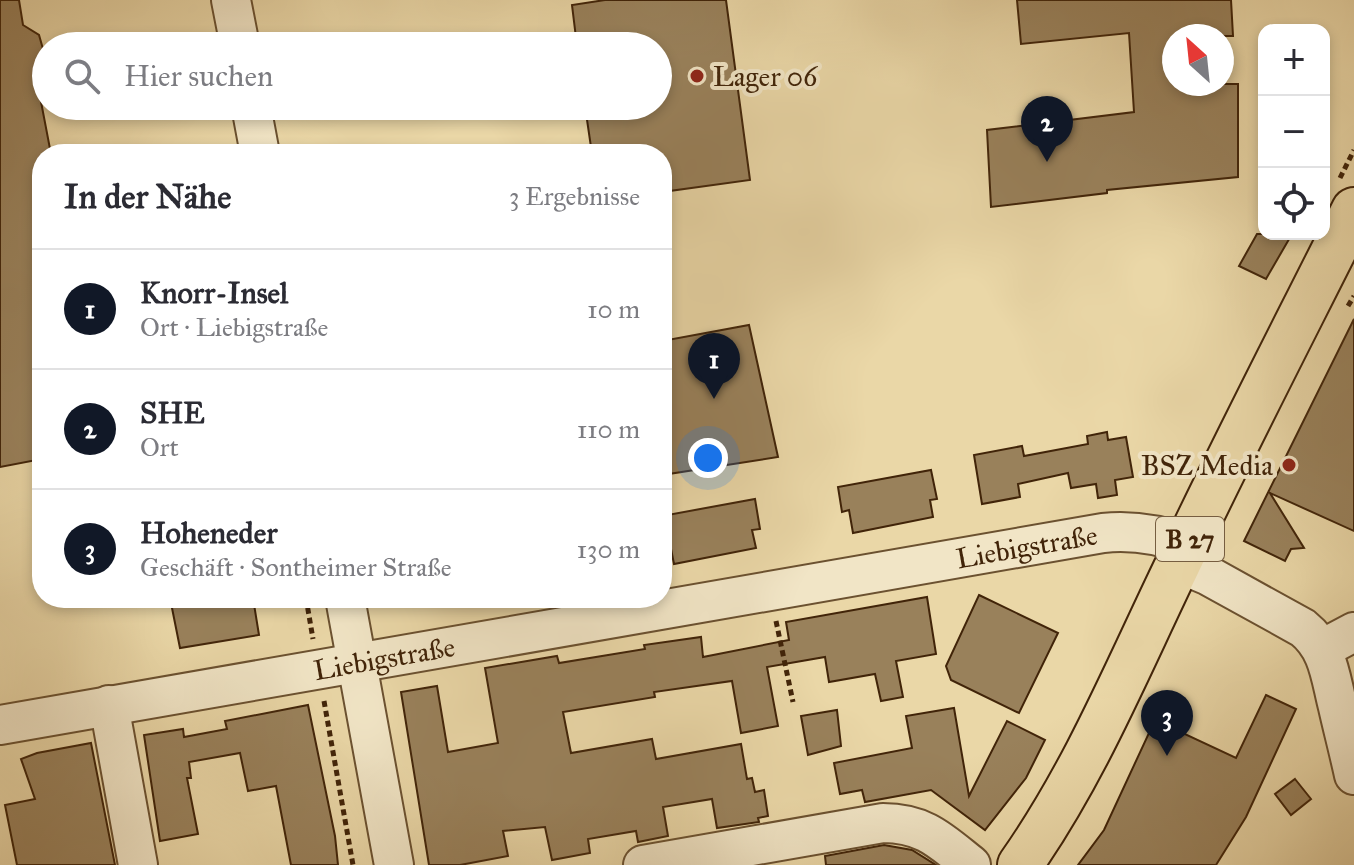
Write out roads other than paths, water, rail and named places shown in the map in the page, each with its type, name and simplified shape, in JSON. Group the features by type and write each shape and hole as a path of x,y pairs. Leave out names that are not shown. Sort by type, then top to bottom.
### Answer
{"main road":[{"name":"B 27","path":"1020,865 1056,812 1100,732 1183,554 1354,210"}],"street":[{"path":"231,0 237,32"},
{"path":"254,120 258,144"},
{"name":"Liebigstraße","path":"672,608 1127,531 1164,536 1209,576 1303,628 1316,639 1338,640"},
{"path":"347,608 394,865"},
{"name":"Liebigstraße","path":"0,725 671,608"},
{"path":"1338,640 1331,673 1345,697 1354,775"},
{"path":"109,705 138,865"},
{"path":"643,865 883,823 917,827 935,836 971,865"}],"place":[{"name":"Lager 06","path":"697,76"},
{"name":"SHE","path":"1047,162"},
{"name":"Knorr-Insel","path":"714,399"},
{"name":"BSZ Media","path":"1289,465"},
{"name":"Hoheneder","path":"1167,756"}]}
